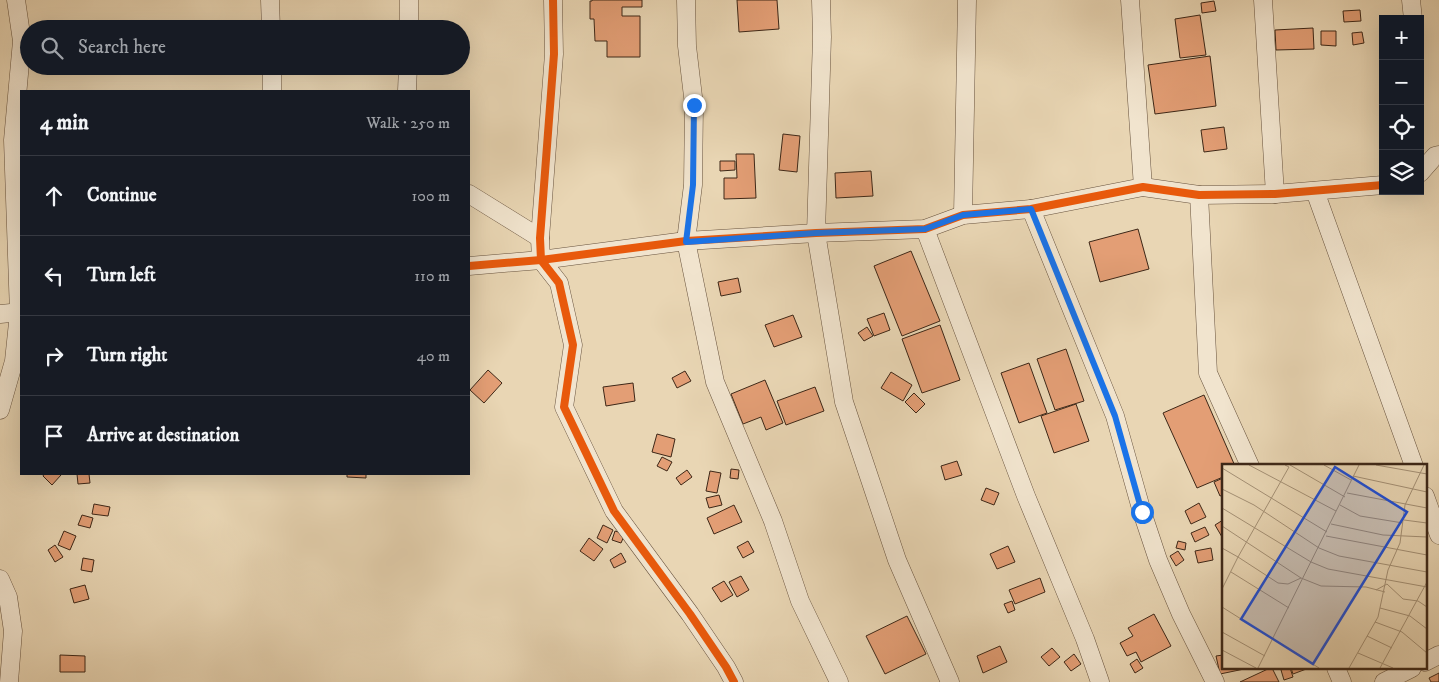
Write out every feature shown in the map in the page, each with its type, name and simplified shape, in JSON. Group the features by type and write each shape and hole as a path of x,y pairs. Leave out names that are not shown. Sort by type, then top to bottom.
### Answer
{"street":[{"path":"16,0 20,27"},
{"path":"270,0 271,20"},
{"path":"409,20 410,0"},
{"path":"553,0 554,54 540,260 559,283 574,345 564,407 614,511 690,614 734,682"},
{"path":"686,0 687,46 694,105 693,185 686,242 715,382 773,521 800,601 839,682"},
{"path":"821,0 822,37 816,233 844,402 897,560 950,682"},
{"path":"963,215 967,0"},
{"path":"1130,0 1143,187"},
{"path":"1263,0 1275,194"},
{"path":"1412,0 1413,15"},
{"path":"0,410 14,361 20,313 13,140 20,62"},
{"path":"272,75 272,90"},
{"path":"407,90 408,75"},
{"path":"1424,165 1439,155"},
{"path":"470,266 540,260 686,242 816,233 925,229 963,215 1031,209 1143,187 1200,196 1275,194 1379,185"},
{"path":"1315,191 1413,464"},
{"path":"470,195 540,238"},
{"path":"1200,196 1208,373 1249,464"},
{"path":"1031,209 1115,416 1142,512 1158,560 1215,682"},
{"path":"925,229 1026,496 1085,639 1100,682"},
{"path":"0,314 20,313"},
{"path":"1426,499 1439,535"},
{"path":"0,580 8,597 13,631 9,682"},
{"path":"1426,662 1439,655"},
{"path":"1337,670 1342,682"},
{"path":"1384,682 1408,670"}],"building":[{"path":"642,0 642,7 622,7 622,16 640,16 640,57 607,57 607,41 595,41 594,19 590,19 590,1"},
{"path":"737,0 777,0 779,29 739,32"},
{"path":"1214,1 1216,11 1202,13 1201,3"},
{"path":"1360,10 1361,21 1344,22 1343,11"},
{"path":"1200,15 1206,55 1180,58 1175,19"},
{"path":"1313,28 1314,49 1276,50 1275,30"},
{"path":"1321,31 1336,31 1336,46 1321,45"},
{"path":"1362,32 1364,43 1353,45 1352,33"},
{"path":"1210,56 1216,106 1155,114 1148,65"},
{"path":"1224,127 1227,149 1204,152 1201,130"},
{"path":"783,134 800,136 797,172 779,170"},
{"path":"736,154 754,154 756,198 724,199 724,178 737,178"},
{"path":"720,161 735,161 735,170 720,171"},
{"path":"871,171 873,196 836,198 835,173"},
{"path":"1138,229 1149,269 1100,282 1089,242"},
{"path":"911,251 940,321 902,336 874,266"},
{"path":"738,278 741,292 721,296 718,282"},
{"path":"884,313 890,330 874,336 867,319"},
{"path":"793,315 802,337 774,347 765,325"},
{"path":"940,325 960,380 922,393 902,339"},
{"path":"867,327 873,336 864,341 858,333"},
{"path":"1066,349 1084,401 1055,410 1037,359"},
{"path":"1029,363 1047,413 1019,423 1001,373"},
{"path":"488,370 502,383 484,403 470,390"},
{"path":"685,371 691,381 677,388 672,378"},
{"path":"891,372 912,385 903,401 881,388"},
{"path":"765,380 783,423 766,430 761,417 743,424 731,394"},
{"path":"633,383 635,401 606,406 603,387"},
{"path":"815,387 824,411 786,425 777,401"},
{"path":"914,393 925,404 916,413 905,402"},
{"path":"1204,395 1234,464 1222,464 1222,477 1197,488 1163,413"},
{"path":"1076,404 1089,441 1054,453 1041,416"},
{"path":"657,434 675,439 671,457 652,452"},
{"path":"662,457 672,462 667,471 657,466"},
{"path":"957,461 962,475 945,480 941,466"},
{"path":"731,469 739,470 738,479 730,478"},
{"path":"687,470 692,477 681,485 676,478"},
{"path":"710,471 721,473 717,493 706,491"},
{"path":"44,475 61,475 52,485"},
{"path":"77,475 89,475 90,483 78,484"},
{"path":"347,475 366,475 366,478 347,477"},
{"path":"1222,478 1222,495 1220,496 1214,482"},
{"path":"986,488 999,493 994,505 981,500"},
{"path":"719,495 722,505 709,508 706,498"},
{"path":"1199,503 1206,517 1191,524 1185,511"},
{"path":"94,504 110,507 108,516 92,514"},
{"path":"734,505 742,522 714,534 707,518"},
{"path":"82,515 93,518 90,528 78,525"},
{"path":"1222,521 1222,537 1215,525"},
{"path":"603,525 613,530 607,543 597,538"},
{"path":"1205,527 1209,535 1195,542 1191,533"},
{"path":"64,531 76,536 70,550 58,545"},
{"path":"615,531 625,534 621,543 612,540"},
{"path":"589,538 603,549 594,561 580,551"},
{"path":"748,541 754,552 743,558 737,547"},
{"path":"1178,541 1186,543 1185,550 1176,548"},
{"path":"55,545 63,557 55,562 48,550"},
{"path":"1008,546 1015,562 997,569 990,554"},
{"path":"1211,548 1213,560 1198,563 1195,551"},
{"path":"1178,551 1184,560 1176,566 1170,556"},
{"path":"621,553 626,562 614,568 610,560"},
{"path":"83,558 94,560 92,572 81,570"},
{"path":"741,576 749,590 737,597 729,582"},
{"path":"1040,578 1045,592 1015,604 1009,590"},
{"path":"724,581 733,595 721,602 712,588"},
{"path":"85,585 89,599 74,603 70,589"},
{"path":"1012,601 1015,610 1008,613 1004,604"},
{"path":"1154,614 1171,646 1141,662 1136,652 1127,656 1120,643 1133,636 1128,628"},
{"path":"907,616 926,654 885,674 866,636"},
{"path":"1000,646 1007,662 983,673 977,656"},
{"path":"1052,648 1060,657 1049,666 1041,657"},
{"path":"1074,654 1081,664 1071,671 1064,662"},
{"path":"60,655 85,656 85,672 60,672"},
{"path":"1222,655 1222,670 1239,670 1220,674 1216,656"},
{"path":"1137,659 1143,668 1135,673 1130,664"},
{"path":"1266,670 1273,670 1279,682 1240,682"},
{"path":"1281,670 1291,670 1293,677 1284,680"},
{"path":"1292,670 1304,670 1293,674"},
{"path":"1439,673 1439,682 1431,682 1429,678"}],"cycle path":[{"path":"553,0 554,54 540,238 541,260 559,283 573,345 564,407 614,511 690,614 734,682"},
{"path":"470,266 541,260 686,241 925,229 963,215 1031,209 1143,187 1199,195 1275,194 1379,185"}],"route":[{"path":"694,105 693,185 686,242 816,233 925,229 963,215 1031,209 1115,416 1142,512"}]}
